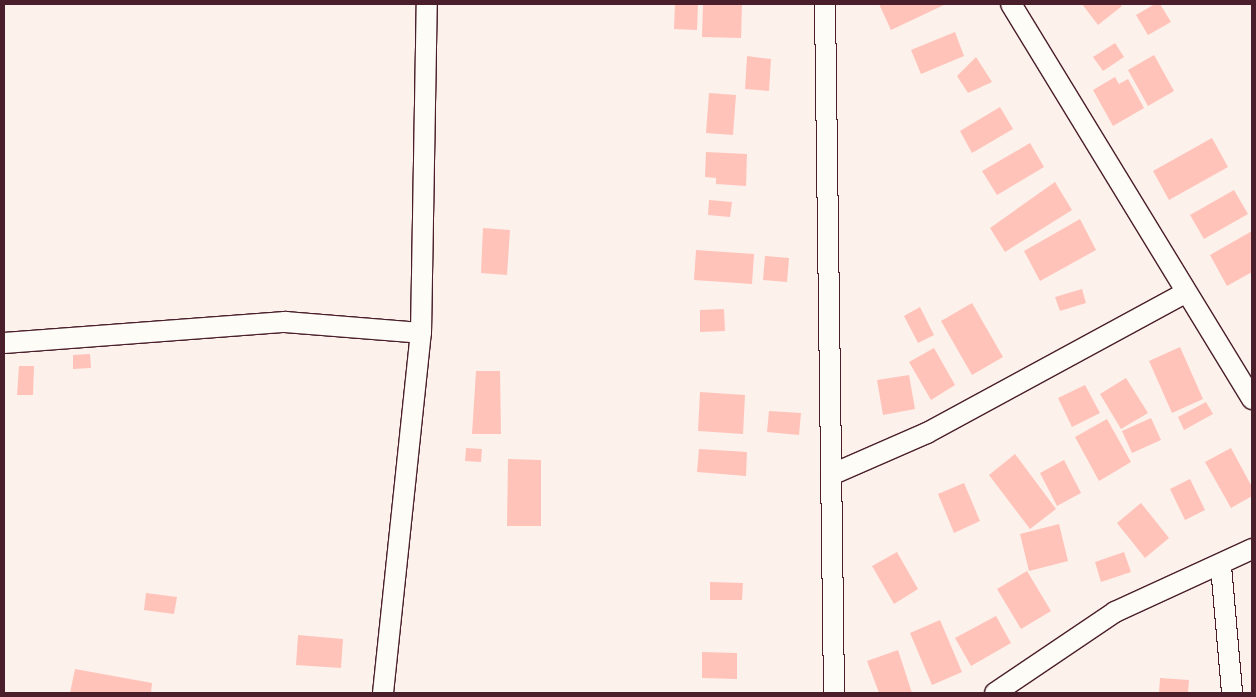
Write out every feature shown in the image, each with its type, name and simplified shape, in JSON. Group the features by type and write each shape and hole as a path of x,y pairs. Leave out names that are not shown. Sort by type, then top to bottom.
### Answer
{"street":[{"path":"383,693 420,333 427,4"},
{"path":"825,4 833,474 834,693"},
{"path":"1011,4 1185,293 1252,399"},
{"path":"833,474 926,433 1185,293"},
{"path":"4,343 285,322 420,333"},
{"path":"996,693 1115,612 1221,566 1252,549"},
{"path":"1221,566 1232,693"}],"building":[{"path":"675,4 698,4 697,30 674,29"},
{"path":"703,4 742,4 741,38 702,37"},
{"path":"879,4 946,4 891,30"},
{"path":"1082,4 1120,4 1122,6 1098,25"},
{"path":"1155,4 1160,4 1171,22 1148,35 1136,15"},
{"path":"955,32 964,56 921,74 911,50"},
{"path":"1115,43 1124,57 1103,71 1093,57"},
{"path":"1154,55 1174,91 1148,106 1128,70"},
{"path":"747,56 771,59 769,91 745,89"},
{"path":"976,57 992,82 968,93 957,76"},
{"path":"1115,77 1119,84 1128,79 1144,108 1113,126 1093,90"},
{"path":"709,93 736,95 733,135 706,133"},
{"path":"1000,107 1013,129 972,153 960,131"},
{"path":"1212,138 1228,167 1169,200 1153,171"},
{"path":"1030,143 1044,167 997,195 982,171"},
{"path":"706,152 747,154 746,186 716,184 716,178 705,177"},
{"path":"1055,182 1072,210 1005,252 990,228"},
{"path":"1234,190 1248,214 1204,239 1190,215"},
{"path":"709,200 732,202 730,217 708,215"},
{"path":"1080,219 1096,250 1040,281 1024,251"},
{"path":"483,228 510,230 507,275 481,273"},
{"path":"1252,231 1252,272 1227,286 1210,255"},
{"path":"696,250 754,254 752,284 694,280"},
{"path":"765,256 789,258 787,282 763,280"},
{"path":"1082,289 1086,303 1060,311 1055,297"},
{"path":"972,303 1003,357 972,375 941,321"},
{"path":"920,307 934,335 918,343 904,316"},
{"path":"724,309 725,331 700,332 700,310"},
{"path":"1180,347 1203,399 1172,413 1149,361"},
{"path":"934,348 955,385 931,400 909,362"},
{"path":"90,354 91,368 73,369 73,355"},
{"path":"19,366 34,366 33,395 17,395"},
{"path":"476,371 500,371 501,434 472,434"},
{"path":"909,375 915,409 883,415 877,380"},
{"path":"1126,378 1148,413 1121,429 1100,394"},
{"path":"1085,385 1100,413 1072,427 1058,398"},
{"path":"700,392 745,395 743,434 698,431"},
{"path":"1206,402 1213,414 1184,430 1178,417"},
{"path":"769,411 801,413 799,435 767,432"},
{"path":"1151,418 1161,440 1132,453 1122,431"},
{"path":"1107,419 1131,462 1099,481 1075,437"},
{"path":"466,448 482,449 481,462 465,461"},
{"path":"1231,448 1252,487 1252,496 1231,508 1205,462"},
{"path":"699,449 747,452 746,476 697,472"},
{"path":"1015,454 1056,509 1030,529 989,475"},
{"path":"508,459 541,460 541,526 507,526"},
{"path":"1064,460 1081,493 1057,506 1040,473"},
{"path":"1190,479 1205,510 1185,520 1170,489"},
{"path":"964,483 980,521 954,533 938,494"},
{"path":"1141,503 1169,538 1145,558 1117,523"},
{"path":"1059,524 1068,561 1029,571 1020,534"},
{"path":"897,552 918,589 894,604 872,566"},
{"path":"1124,552 1131,572 1101,582 1095,562"},
{"path":"1027,571 1051,611 1021,629 997,589"},
{"path":"710,582 743,583 742,600 710,600"},
{"path":"146,593 177,597 174,614 144,610"},
{"path":"996,616 1011,643 971,666 955,638"},
{"path":"940,620 962,672 932,685 910,633"},
{"path":"298,635 343,639 341,668 296,665"},
{"path":"898,650 912,693 879,693 867,661"},
{"path":"702,652 737,653 737,679 702,678"},
{"path":"75,669 152,683 151,693 70,693"},
{"path":"1160,678 1189,680 1188,693 1159,693"}]}
